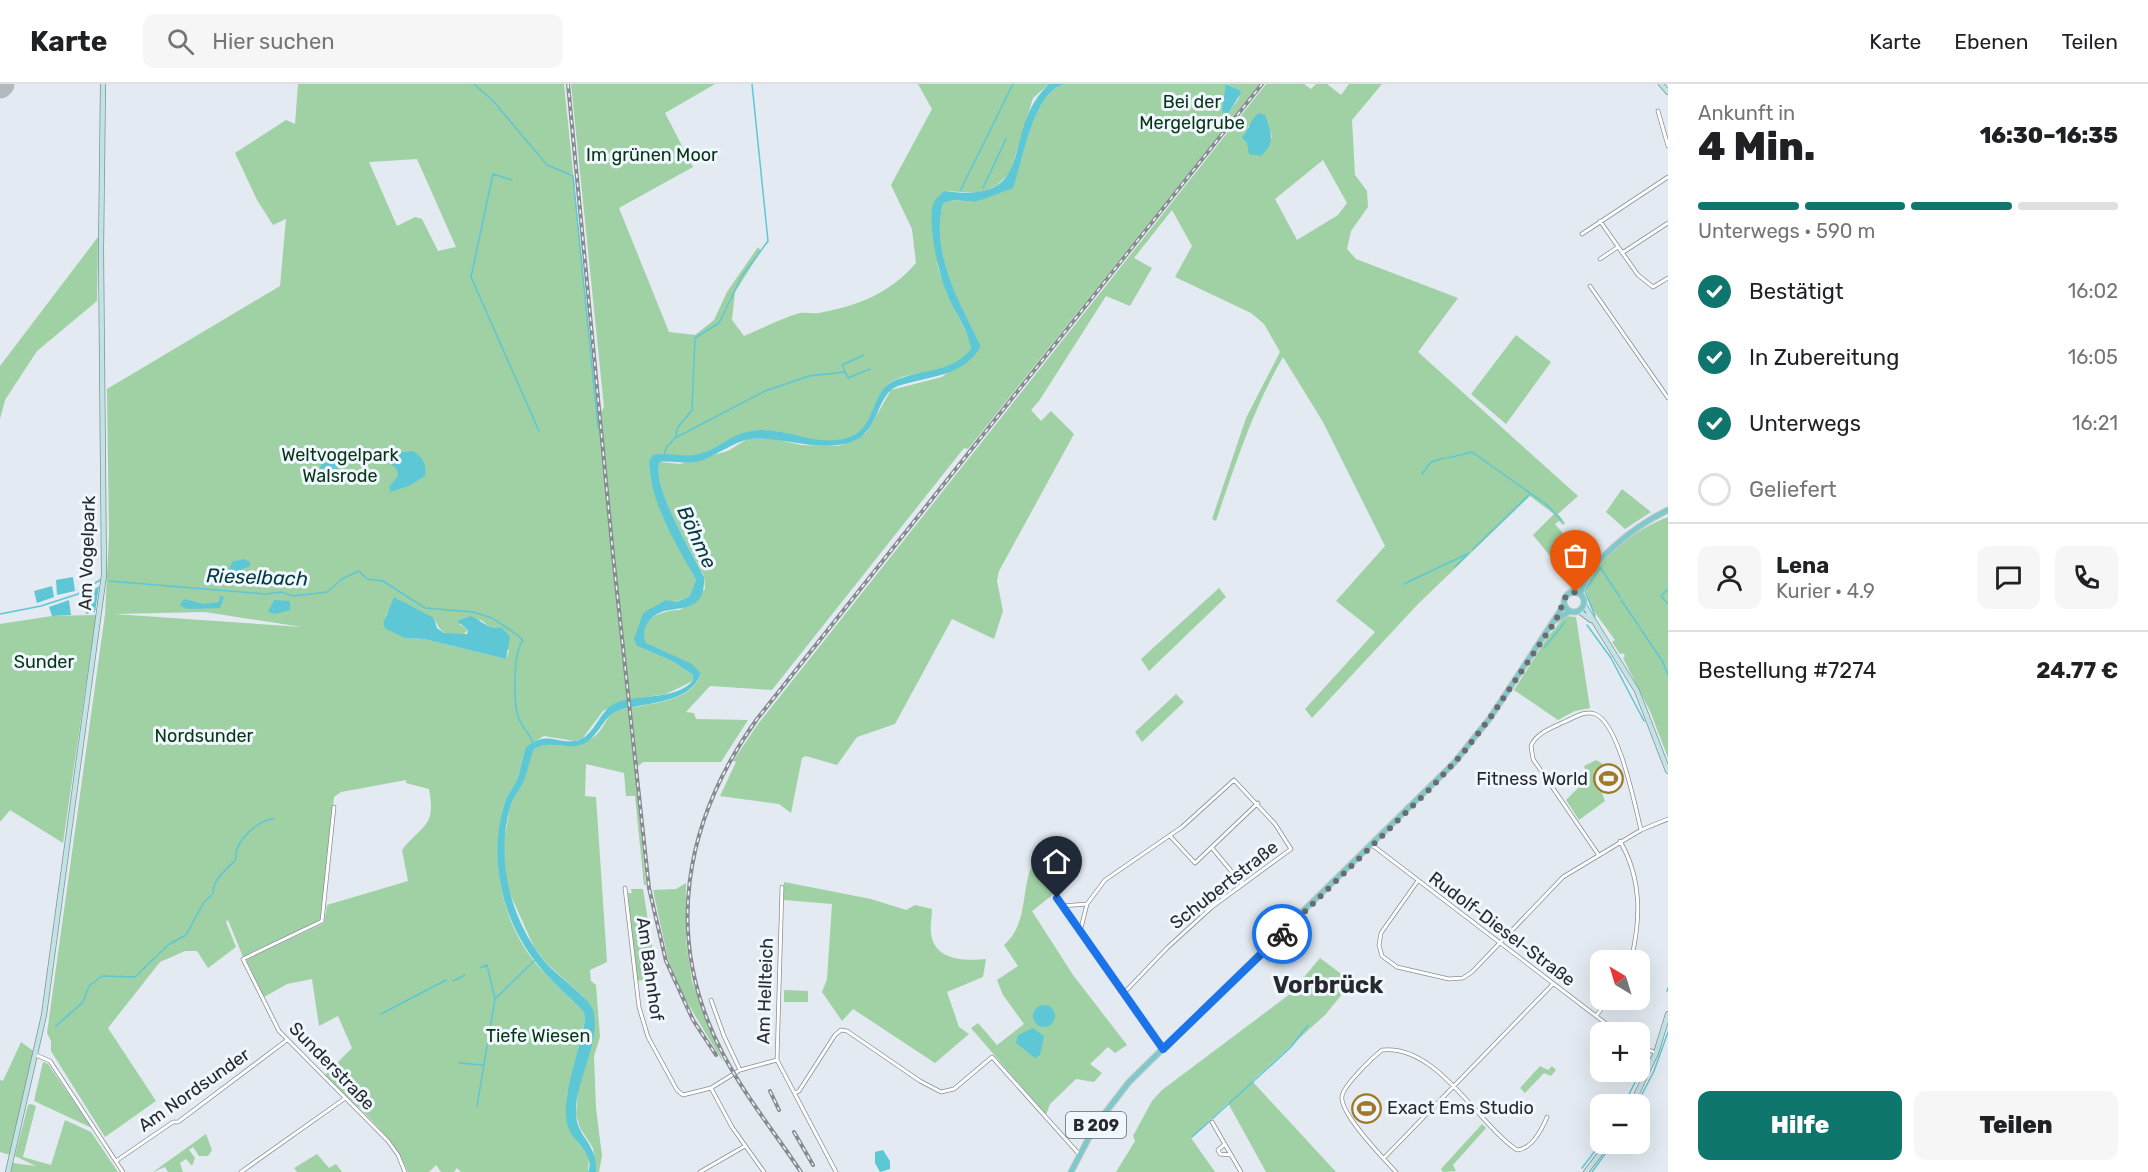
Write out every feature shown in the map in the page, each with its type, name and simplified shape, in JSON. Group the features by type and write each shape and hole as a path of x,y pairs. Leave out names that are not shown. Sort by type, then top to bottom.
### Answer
{"main road":[{"name":"B 209","path":"1071,1172 1095,1126 1123,1089 1432,787 1472,742 1556,620 1566,596 1624,537 1668,510"},
{"name":"B 209","path":"1580,594 1589,571"},
{"path":"1564,604 1570,611 1579,611 1584,605 1580,594 1571,593"},
{"name":"B 209","path":"1556,620 1570,611"}],"street":[{"name":"Am Vogelpark","path":"8,1172 36,1055 104,574 101,250 103,84"},
{"path":"1658,111 1668,146"},
{"path":"1582,234 1668,177"},
{"path":"1600,221 1638,275 1653,287 1668,278"},
{"path":"1622,253 1668,223"},
{"path":"1600,260 1618,247"},
{"path":"1590,286 1668,398"},
{"path":"1584,605 1636,691 1668,771"},
{"path":"1579,611 1592,620"},
{"path":"1598,854 1533,759 1531,746 1540,734 1585,713 1596,715 1604,720 1619,753 1641,830"},
{"path":"1080,932 1087,904 1116,870 1192,819 1234,780 1258,803 1194,863 1169,835"},
{"name":"Schubertstraße","path":"1123,994 1183,933 1242,884 1291,849 1258,803"},
{"name":"Sunderstraße","path":"334,807 322,921 243,959 274,1023 287,1040 392,1146 405,1172"},
{"path":"1417,882 1381,933 1380,951 1387,962 1397,967 1458,979 1472,972 1563,877 1620,841 1668,819"},
{"path":"1620,841 1631,867 1639,899 1638,933 1634,950"},
{"name":"Rudolf-Diesel-Straße","path":"1372,845 1417,882 1604,1022"},
{"path":"1212,848 1242,884"},
{"name":"Am Hellteich","path":"711,1088 740,1070 777,1060 782,887"},
{"name":"Am Bahnhof","path":"625,888 639,1007 648,1037 680,1093 711,1088"},
{"path":"1057,898 1163,1049"},
{"path":"1062,906 1087,904"},
{"path":"1383,1158 1553,984"},
{"path":"711,1000 740,1070"},
{"path":"1596,1016 1601,1010"},
{"path":"1637,1094 1656,1053 1668,1014"},
{"path":"795,1094 835,1035 842,1030 847,1031 941,1092 954,1089 992,1057 1079,1154"},
{"name":"Am Nordsunder","path":"116,1161 172,1122 178,1122 287,1040"},
{"path":"1396,1172 1349,1115 1342,1100 1344,1089 1377,1054 1389,1050 1419,1056 1517,1150 1524,1149 1540,1133 1547,1118"},
{"path":"1650,1050 1656,1053"},
{"path":"36,1055 50,1061 123,1172"},
{"path":"777,1060 836,1172"},
{"path":"711,1088 764,1172"},
{"path":"241,1172 344,1099"},
{"path":"1212,1122 1241,1172"},
{"path":"1225,1144 1218,1150 1220,1154 1231,1155"},
{"path":"700,1172 746,1146"},
{"path":"1586,1172 1600,1154"}],"green space":[{"path":"298,84 564,84 598,418 604,407 571,84 715,84 665,113 693,167 619,208 669,332 695,335 714,320 727,292 758,247 761,251 735,292 732,320 744,336 800,313 819,313 872,297 895,282 916,263 912,229 891,185 932,109 918,84 1049,84 1033,98 1010,173 997,185 982,193 944,191 932,212 938,268 946,292 970,340 971,349 962,358 943,369 913,374 893,381 881,393 861,431 843,440 821,441 764,430 737,436 697,455 667,455 655,457 649,461 659,508 696,580 689,597 643,613 637,646 672,661 693,675 693,681 666,694 626,700 603,711 582,739 574,741 544,736 526,747 518,778 505,802 500,823 498,867 501,888 507,910 525,949 543,972 584,1012 585,1020 567,1096 577,1142 589,1157 588,1172 461,1172 457,1168 454,1172 441,1172 436,1165 429,1172 408,1172 382,1132 325,1075 352,1048 338,1016 319,1026 312,979 287,984 264,997 246,960 324,923 327,905 408,881 402,850 426,824 431,811 431,801 429,789 406,783 406,780 341,792 334,797 321,920 243,957 228,920 226,922 236,947 208,968 197,951 185,951 160,962 108,1028 156,1101 105,1137 51,1051 51,1041 47,1033 105,614 109,536 107,389 280,286 286,219 273,225 257,200 235,153 286,120 295,124","holes":["417,159 456,247 438,251 422,219 415,217 397,226 369,162","397,598 413,610 434,618 439,628 448,634 463,635 468,630 459,624 481,620 490,627 496,627 509,651 506,659 424,639 405,638 386,615","205,612 302,627 114,614"]},
{"name":"Bei der Mergelgrube","path":"1065,84 1227,84 1260,84 968,449 964,448 772,690 710,686 686,712 694,713 696,719 748,720 721,762 643,762 635,769 646,885 644,885 635,796 626,796 624,773 586,764 585,796 596,797 607,962 590,970 591,981 596,985 600,1037 594,1056 596,1108 602,1156 599,1172 596,1172 593,1148 580,1128 576,1115 578,1091 593,1031 593,1010 583,996 546,963 534,947 507,887 503,847 510,807 534,749 551,744 569,746 579,744 598,733 615,712 677,697 695,685 701,675 646,643 644,635 644,628 652,618 665,612 680,610 705,589 704,576 661,486 660,462 680,464 728,451 747,439 775,439 801,445 838,446 856,440 867,432 891,390 942,377 981,346 956,295 944,259 940,240 943,203 954,200 976,202 1013,187 1037,112 1054,89","holes":["1227,84 1240,90 1239,98 1229,112 1222,109"]},
{"path":"1266,84 1304,84 1311,89 1316,84 1327,84 1341,95 1349,84 1382,84 1352,120 1355,175 1367,191 1368,207 1351,231 1347,249 1356,259 1458,298 1418,352 1578,496 1558,514 1565,523 1563,525 1559,521 1555,524 1580,554 1590,550 1596,555 1572,583 1533,535 1554,514 1530,496 1418,604 1312,718 1305,709 1375,632 1336,601 1385,546 1323,422 1283,357 1254,417 1216,521 1212,519 1246,418 1280,352 1264,324 1251,313 1175,277 1192,246 1172,210 1134,258 1152,268 1130,306 1106,296 1031,410 1041,421 1051,411 1074,434 999,571 997,581 1003,611 994,639 952,619 895,724 857,737 837,765 806,756 802,758 791,813 779,804 720,796 736,762 733,761 758,724","holes":["1268,122 1272,137 1250,154 1248,126","1323,160 1347,203 1338,215 1297,240 1275,199"]},
{"path":"98,237 97,301 37,351 5,400 0,419 0,366"},
{"path":"1516,335 1551,362 1506,424 1471,394"},
{"path":"1622,489 1651,512 1625,529 1606,512"},
{"path":"1668,517 1668,758 1650,711 1623,658 1625,656 1623,653 1620,654 1612,642 1615,640 1590,606 1586,589 1597,567 1607,556 1632,536"},
{"path":"1219,588 1226,597 1149,671 1141,659"},
{"name":"Sunder","path":"96,615 63,843 10,810 0,822 0,624 52,616"},
{"path":"1565,616 1576,617 1590,708 1575,711 1558,720 1514,690 1547,638"},
{"path":"1176,694 1184,702 1142,742 1135,732"},
{"path":"1596,760 1603,764 1594,772 1605,801 1579,820 1566,800 1588,778 1584,766"},
{"path":"1032,865 1055,893 1032,911 1073,975 1127,1045 1115,1053 1108,1047 1090,1064 1102,1073 1094,1082 1076,1079 1050,1104 1046,1115 971,1028 978,1023 997,1045 1024,1024 1003,995 997,980 1018,966 1004,945 1012,937 1021,917"},
{"path":"784,882 871,899 906,910 915,905 932,909 931,933 938,949 944,954 960,959 986,959 983,977 947,992 959,1027 969,1034 935,1063 853,1009 842,1021 822,992 827,979 832,904 784,900"},
{"path":"686,883 686,941 692,981 723,1062 678,987 668,959 653,890 676,889"},
{"path":"631,889 643,889 657,978 636,981 628,893 632,893"},
{"path":"1320,958 1352,982 1325,1015 1252,1081 1336,1172 1266,1172 1228,1103 1191,1138 1215,1172 1116,1172 1135,1141 1133,1136 1152,1101 1162,1090 1290,994"},
{"path":"784,990 808,991 808,1002 784,1002"},
{"path":"21,1042 35,1052 10,1155 0,1152 0,1080 3,1081"},
{"path":"43,1062 48,1064 92,1128 34,1101"},
{"path":"1540,1066 1548,1070 1552,1066 1556,1070 1551,1076 1544,1073 1525,1093 1520,1088"},
{"path":"28,1105 36,1106 23,1157 51,1165 65,1120 91,1132 118,1172 11,1172 13,1163 36,1166 15,1156"},
{"path":"1482,1124 1486,1128 1453,1165 1456,1171 1443,1172 1441,1169"},
{"path":"206,1134 212,1150 208,1156 199,1156 193,1147 189,1150 195,1158 192,1166 186,1159 180,1163 183,1172 168,1172 165,1167 153,1172"},
{"path":"317,1154 329,1168 336,1164 342,1172 297,1172 294,1168"}],"water":[{"path":"1049,84 1065,84 1054,89 1037,112 1013,188 976,202 954,200 943,203 940,241 949,278 981,346 974,356 955,370 891,390 868,429 854,441 828,446 750,439 700,461 660,462 661,486 704,577 704,586 700,599 696,602 685,607 663,611 653,617 646,626 644,637 646,643 692,664 701,674 695,684 677,696 614,713 583,744 577,746 547,745 534,749 524,780 510,808 504,848 506,869 515,909 533,946 550,967 586,999 593,1010 594,1035 576,1113 579,1128 591,1147 596,1162 596,1172 588,1172 589,1159 569,1130 566,1113 569,1087 585,1020 584,1012 549,978 526,949 507,910 501,888 498,867 500,823 506,799 518,778 526,747 547,738 565,741 579,740 590,733 612,705 627,700 667,694 686,687 693,681 693,675 672,661 637,646 634,639 643,613 666,600 676,602 689,597 696,580 659,508 650,477 649,461 653,455 703,453 742,433 751,431 773,431 830,441 852,436 865,425 885,387 902,378 954,363 971,349 940,275 932,234 934,202 944,191 975,192 995,187 1007,176 1034,103"},
{"path":"1226,84 1240,90 1241,93 1229,112 1224,114 1222,109"},
{"path":"1259,113 1265,115 1271,137 1269,147 1261,156 1249,154 1247,143 1242,137"},
{"path":"413,451 424,462 425,476 409,486 387,493 391,490 389,487 398,476 398,472 395,467 384,460 395,453"},
{"path":"329,460 335,463 338,469 335,475 329,478 323,475 320,469 323,463"},
{"path":"244,559 250,562 250,566 231,574 229,583 225,586 211,582 211,577 217,581 225,578 232,562"},
{"path":"73,577 75,591 57,595 56,580"},
{"path":"52,586 54,597 37,603 34,591"},
{"path":"99,586 95,612 86,614 84,597"},
{"path":"220,596 224,597 220,608 187,609 180,605 184,599 204,604 219,602"},
{"path":"394,597 434,618 437,628 444,633 467,634 468,630 457,621 471,616 490,627 502,628 510,637 506,659 424,639 405,638 386,629 383,624"},
{"path":"69,600 71,615 52,616 49,607"},
{"path":"274,600 290,601 290,610 275,614 268,612"},
{"path":"1044,1005 1052,1008 1055,1016 1052,1024 1044,1027 1036,1024 1033,1016 1036,1008"},
{"path":"1033,1028 1044,1036 1040,1055 1035,1058 1016,1043 1018,1035"},
{"path":"883,1150 890,1161 890,1169 880,1172 875,1163 875,1152"}],"waterway":[{"path":"474,84 494,102 547,165 573,176 598,428"},
{"path":"675,438 678,427 692,410 695,338 719,323 742,276 768,241 752,84"},
{"path":"960,191 1013,84"},
{"path":"983,188 1006,139"},
{"path":"512,180 493,174 471,277 539,431"},
{"path":"864,355 842,365 848,378 870,369"},
{"path":"664,456 666,448 675,438 765,391 809,376 845,372"},
{"path":"1448,458 1472,452 1547,505 1561,520"},
{"path":"1422,474 1431,462 1445,458"},
{"path":"1472,550 1529,495"},
{"path":"1585,552 1592,559"},
{"path":"1404,584 1469,553"},
{"path":"1455,567 1467,555"},
{"path":"1574,580 1591,558"},
{"path":"1600,567 1620,597"},
{"path":"1595,616 1585,591 1600,568"},
{"name":"Rieselbach","path":"109,581 266,594 281,592 293,596 327,592 342,579 359,571 367,579 383,581 425,608 473,612 492,618 523,641 517,656 516,703 520,722 533,743"},
{"name":"Rieselbach","path":"0,614 41,606 78,594 100,580"},
{"path":"1668,589 1661,596 1668,604"},
{"path":"1621,600 1639,626"},
{"path":"1544,648 1565,622"},
{"path":"1587,625 1611,658 1644,721"},
{"path":"1640,628 1663,662 1668,675"},
{"path":"213,893 215,883 236,859 236,852 243,839 261,823 274,819"},
{"path":"56,1026 83,1002 89,986 102,976 135,977 168,945 186,935 204,902 212,895"},
{"path":"496,998 535,960"},
{"path":"477,1106 495,999 487,965 480,968"},
{"path":"453,981 465,975"},
{"path":"381,1014 446,980"},
{"path":"1212,1119 1291,1047 1308,1025"},
{"path":"1642,1094 1654,1071 1668,1032"},
{"path":"459,1063 483,1065"},
{"path":"1629,1094 1635,1082"},
{"path":"1192,1137 1210,1121"},
{"path":"1582,1168 1593,1154"},
{"path":"1592,1172 1605,1154"}],"railway":[{"path":"568,84 613,555 649,888 666,961 693,1020 716,1055"},
{"path":"801,1172 750,1100 723,1054 704,1010 692,967 688,924 690,881 698,839 712,798 732,758 757,719 1262,84"},
{"path":"770,1091 779,1110"},
{"path":"794,1132 813,1165"}],"way so far":[{"path":"1282,934 1432,787 1463,753 1490,718 1556,620 1566,596 1576,592"}],"place":[{"name":"Fitness World","path":"1609,779"},
{"name":"Exact Ems Studio","path":"1366,1108"}],"district":[{"name":"Vorbrück","path":"1328,985"}],"route":[{"path":"1057,898 1163,1049 1282,934"}],"park label":[{"name":"Im grünen Moor","path":"652,155"},
{"name":"Weltvogelpark Walsrode","path":"340,466"},
{"name":"Nordsunder","path":"204,736"},
{"name":"Tiefe Wiesen","path":"538,1036"}],"water label":[{"name":"Böhme","path":"697,537"}]}
